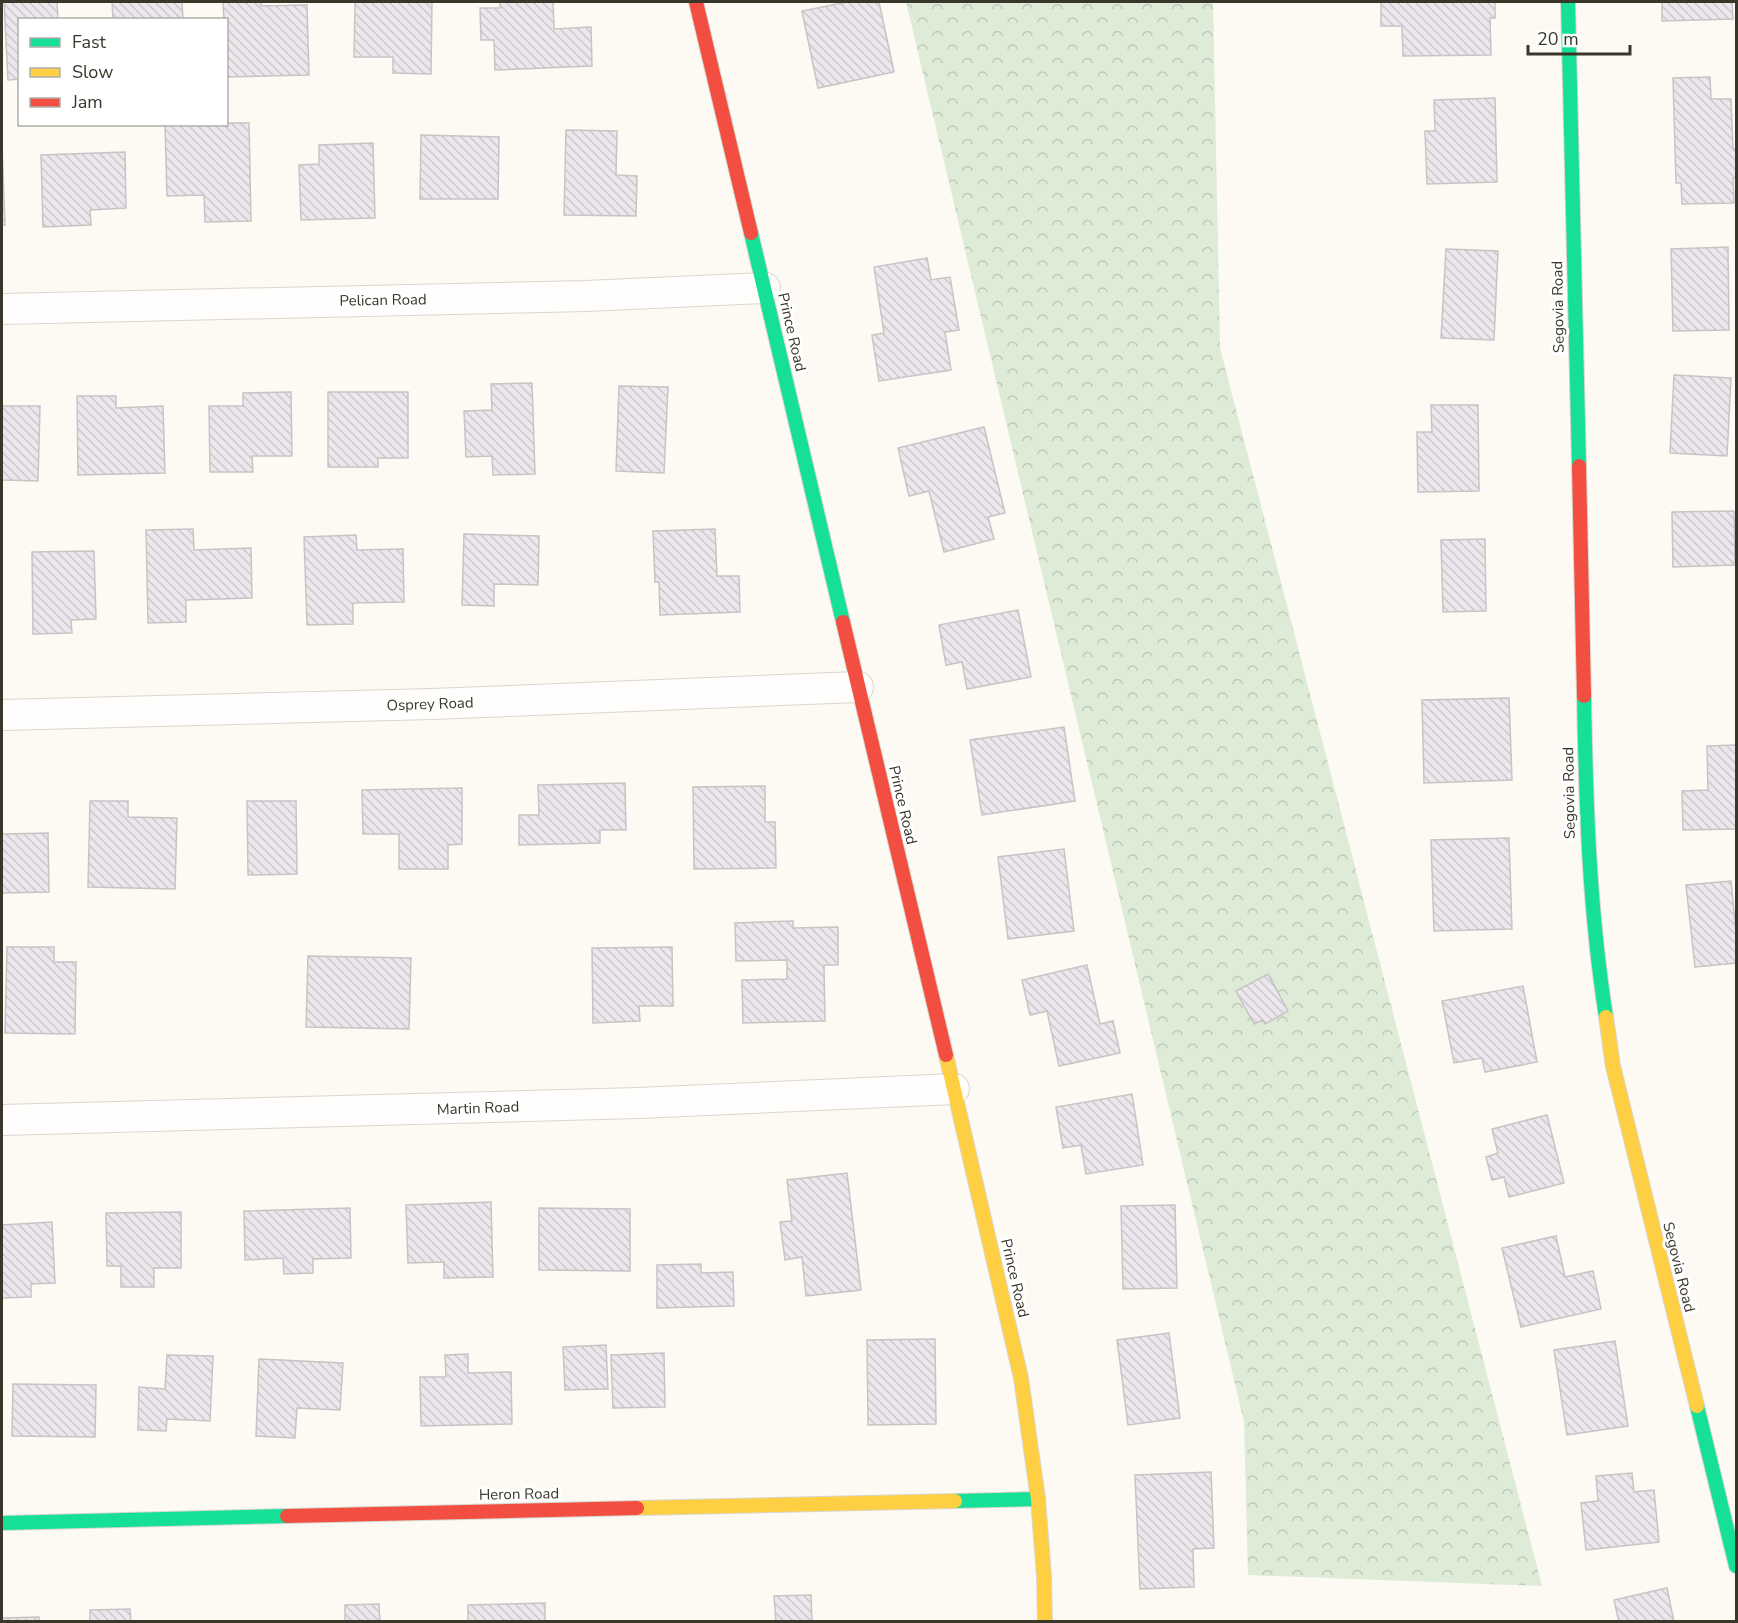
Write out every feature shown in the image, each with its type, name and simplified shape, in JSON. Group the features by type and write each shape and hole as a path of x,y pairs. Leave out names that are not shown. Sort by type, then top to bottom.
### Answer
{"street":[{"name":"Prince Road","path":"696,2 1021,1378 1038,1499 1045,1622"},
{"name":"Segovia Road","path":"1568,2 1587,839 1596,953 1613,1066 1706,1449 1737,1566"},
{"name":"Pelican Road","path":"2,309 586,296 765,288"},
{"name":"Osprey Road","path":"2,715 432,704 858,687"},
{"name":"Martin Road","path":"2,1120 638,1103 954,1089"},
{"name":"Heron Road","path":"2,1523 1038,1499"}],"green space":[{"path":"906,2 1213,2 1220,348 1542,1586 1248,1575 1244,1422"}],"building":[{"path":"4,2 57,2 58,18 18,18 18,79 8,80"},
{"path":"112,2 182,2 183,18 113,18"},
{"path":"223,2 261,2 261,6 307,5 309,75 228,77 228,18 224,18"},
{"path":"355,2 432,2 431,74 393,73 393,57 354,57"},
{"path":"500,2 553,2 554,29 591,27 592,66 495,70 494,40 481,40 480,8 500,8"},
{"path":"847,2 879,2 894,72 818,88 802,11"},
{"path":"1381,2 1495,2 1495,18 1490,18 1491,55 1403,56 1402,26 1381,26"},
{"path":"1662,2 1732,2 1733,19 1662,21"},
{"path":"1710,77 1711,99 1731,99 1733,149 1736,149 1736,178 1733,178 1734,203 1682,204 1681,183 1676,183 1673,78"},
{"path":"1495,98 1497,182 1427,184 1425,131 1435,131 1434,100"},
{"path":"228,123 249,123 251,221 205,222 204,195 167,196 165,126 228,126"},
{"path":"566,130 617,131 616,175 637,176 636,216 564,215"},
{"path":"421,135 499,137 498,199 420,199"},
{"path":"373,143 375,218 301,220 299,165 319,164 319,145"},
{"path":"2,144 5,225 2,225"},
{"path":"125,152 126,208 90,210 91,225 43,227 41,155"},
{"path":"1728,247 1729,330 1673,331 1671,249"},
{"path":"1446,249 1498,251 1494,340 1441,338"},
{"path":"927,258 931,280 950,277 959,330 945,332 951,370 879,381 872,335 884,333 874,267"},
{"path":"1674,375 1731,378 1727,456 1670,453"},
{"path":"532,383 535,474 493,475 492,456 466,457 464,411 492,410 491,384"},
{"path":"619,386 668,387 664,473 616,471"},
{"path":"291,392 292,456 252,456 253,472 210,472 209,406 243,406 243,393"},
{"path":"328,392 408,392 408,458 378,458 378,467 328,467"},
{"path":"77,396 116,396 116,408 163,406 165,473 78,475"},
{"path":"1431,405 1478,405 1479,491 1418,492 1417,432 1432,432"},
{"path":"2,406 40,406 38,481 2,480"},
{"path":"984,427 1005,513 988,517 994,539 944,552 929,491 909,496 898,448"},
{"path":"1734,511 1735,565 1673,567 1672,512"},
{"path":"193,529 194,550 251,548 252,598 186,600 186,622 148,623 146,530"},
{"path":"715,529 717,576 739,576 740,612 660,615 659,582 655,582 653,531"},
{"path":"464,534 539,536 538,585 494,584 494,606 462,605"},
{"path":"356,535 357,550 403,549 404,602 353,603 353,624 307,625 304,537"},
{"path":"1485,539 1486,611 1443,612 1441,540"},
{"path":"94,551 96,619 71,620 72,633 33,634 32,552"},
{"path":"1018,610 1031,677 967,689 962,662 946,665 939,625"},
{"path":"1509,698 1512,780 1424,783 1422,700"},
{"path":"1064,727 1075,801 982,815 970,740"},
{"path":"1736,745 1736,829 1683,830 1682,791 1708,790 1707,746"},
{"path":"625,783 626,830 600,830 600,843 519,845 519,815 539,815 538,785"},
{"path":"765,786 765,822 775,822 776,868 694,869 693,787"},
{"path":"462,788 462,844 448,845 448,869 399,869 399,834 363,834 362,790"},
{"path":"90,801 128,801 128,817 177,818 175,889 88,887"},
{"path":"247,801 296,801 297,874 248,875"},
{"path":"48,833 49,892 2,893 2,834"},
{"path":"1509,838 1512,929 1434,931 1431,840"},
{"path":"1064,849 1074,931 1008,939 998,857"},
{"path":"1731,881 1736,933 1736,963 1695,967 1686,885"},
{"path":"793,921 793,928 838,927 838,965 824,965 825,1021 743,1023 742,980 787,979 787,960 736,961 735,923"},
{"path":"7,947 54,947 54,962 76,962 75,1034 5,1033"},
{"path":"672,947 673,1006 639,1006 640,1021 593,1023 592,948"},
{"path":"308,956 411,958 409,1029 306,1027"},
{"path":"1087,965 1100,1024 1113,1021 1120,1053 1059,1066 1047,1011 1030,1015 1022,980"},
{"path":"1268,974 1288,1011 1265,1024 1263,1020 1254,1024 1236,991"},
{"path":"1523,986 1537,1062 1485,1072 1482,1058 1454,1063 1442,1001"},
{"path":"1132,1094 1143,1165 1086,1174 1081,1145 1063,1148 1056,1107"},
{"path":"1547,1115 1564,1183 1509,1197 1504,1177 1492,1180 1486,1157 1498,1153 1492,1129"},
{"path":"847,1173 861,1290 806,1296 802,1257 785,1260 780,1222 792,1221 787,1180"},
{"path":"491,1202 493,1277 444,1278 444,1262 408,1263 406,1205"},
{"path":"1175,1205 1177,1288 1123,1289 1121,1206"},
{"path":"350,1208 351,1258 313,1259 313,1273 284,1274 283,1258 245,1260 244,1211"},
{"path":"539,1208 630,1209 630,1271 539,1270"},
{"path":"181,1212 181,1268 154,1268 154,1287 121,1287 121,1266 107,1266 106,1213"},
{"path":"52,1222 55,1283 31,1284 31,1297 2,1298 2,1225"},
{"path":"1556,1236 1565,1277 1593,1271 1601,1309 1521,1327 1502,1248"},
{"path":"701,1264 701,1273 733,1272 734,1306 657,1308 657,1265"},
{"path":"1169,1333 1180,1418 1128,1425 1117,1340"},
{"path":"935,1339 936,1424 868,1425 867,1340"},
{"path":"1615,1341 1628,1426 1567,1435 1554,1350"},
{"path":"606,1345 608,1389 565,1390 563,1347"},
{"path":"664,1353 665,1407 613,1408 611,1355"},
{"path":"468,1354 468,1373 511,1372 512,1424 421,1426 420,1377 446,1377 445,1355"},
{"path":"167,1355 213,1356 210,1421 167,1419 166,1431 138,1430 139,1387 165,1389"},
{"path":"259,1359 343,1363 340,1410 297,1408 295,1438 256,1436"},
{"path":"13,1384 96,1385 95,1437 12,1436"},
{"path":"1211,1472 1214,1548 1193,1549 1194,1587 1140,1589 1135,1475"},
{"path":"1632,1473 1634,1492 1654,1490 1659,1542 1586,1550 1581,1503 1598,1501 1596,1476"},
{"path":"1667,1588 1674,1622 1619,1622 1614,1600"},
{"path":"811,1595 812,1622 776,1622 774,1596"},
{"path":"545,1603 545,1622 468,1622 468,1605"},
{"path":"379,1604 380,1622 345,1622 345,1605"},
{"path":"130,1609 131,1622 90,1622 90,1610"},
{"path":"39,1617 39,1622 2,1622 2,1618"}],"traffic: fast":[{"path":"1568,2 1579,466"},
{"path":"751,233 843,622"},
{"path":"1584,696 1587,817 1592,896 1606,1017"},
{"path":"1697,1406 1736,1566"},
{"path":"955,1501 1038,1499"},
{"path":"2,1523 287,1516"}],"traffic: slow":[{"path":"1606,1017 1613,1066 1697,1406"},
{"path":"946,1055 1021,1378 1038,1499 1045,1622"},
{"path":"637,1508 955,1501"}],"traffic: jam":[{"path":"696,2 751,233"},
{"path":"1579,466 1584,696"},
{"path":"843,622 946,1055"},
{"path":"287,1516 637,1508"}]}
